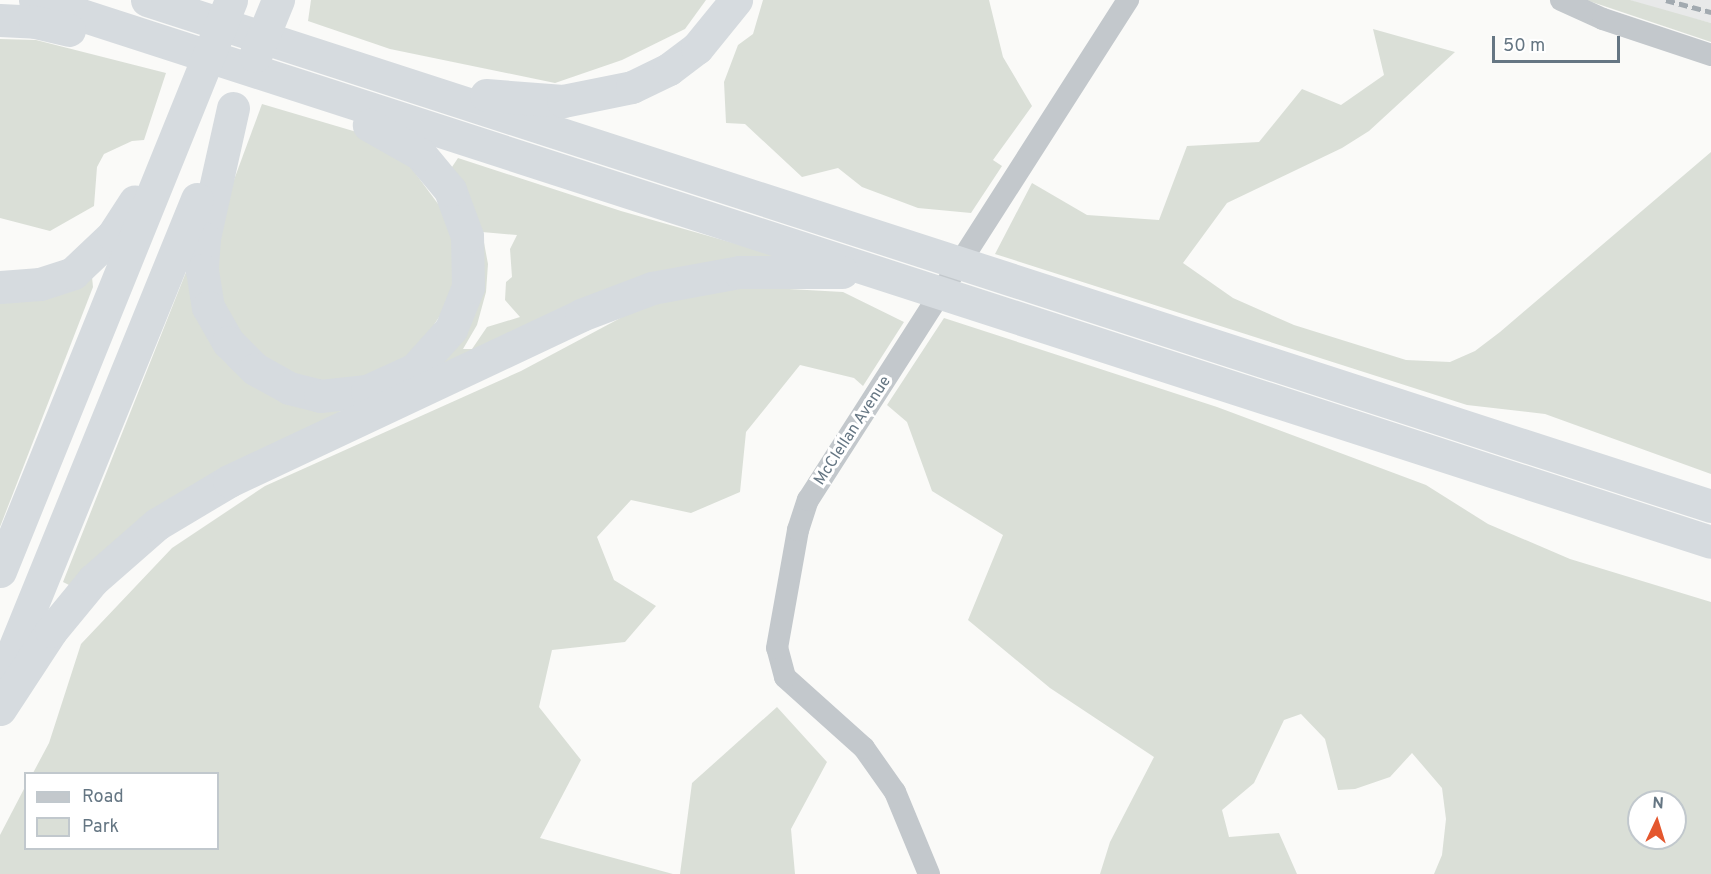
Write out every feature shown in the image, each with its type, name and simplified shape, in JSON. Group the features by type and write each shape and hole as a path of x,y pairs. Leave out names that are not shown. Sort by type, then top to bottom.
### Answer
{"highway":[{"path":"35,0 1711,542"},
{"path":"0,571 231,0"},
{"path":"0,683 278,0"},
{"path":"378,75 524,100 563,101 602,96 632,87 669,69 709,36 736,0"},
{"path":"161,5 1711,506"},
{"path":"0,20 35,22 74,32 153,38"},
{"path":"234,108 203,246 203,284 214,322 240,356 289,388 330,396 367,391 415,369 451,329 468,286 467,236 456,201 429,163 399,139 334,111 301,87"},
{"path":"0,287 50,282 83,265 122,224 146,178 174,143"},
{"path":"0,709 63,615 109,565 173,513 246,472 581,315 651,288 739,272 881,274"}],"street":[{"name":"McClellan Avenue","path":"929,874 895,792 864,748 786,677 777,648 798,530 808,500 1128,0"},
{"path":"1562,0 1603,19 1711,55"}],"shaded area":[{"path":"1629,0 1711,0 1711,23 1668,12"}],"green space":[{"path":"311,0 706,0 685,29 622,60 555,83 390,49 308,21"},
{"path":"763,0 989,0 1003,57 1032,106 993,160 1002,166 971,213 918,208 862,187 838,168 802,177 745,124 726,123 724,82 738,45 753,34"},
{"path":"1586,0 1630,0 1711,23 1711,42"},
{"path":"1373,29 1455,52 1369,131 1342,148 1227,203 1183,263 1233,298 1294,325 1406,360 1450,362 1475,351 1500,332 1711,152 1711,474 1545,414 1467,405 995,254 1032,183 1087,215 1159,220 1187,146 1259,142 1302,89 1341,105 1384,75"},
{"path":"0,39 36,40 166,73 144,140 132,141 104,154 97,167 94,206 50,231 0,218"},
{"path":"262,104 360,133 404,158 447,216 457,257 451,299 408,364 342,386 283,373 242,341 220,304 213,261 218,223"},
{"path":"458,158 621,211 775,255 759,264 424,378 463,331 452,167","holes":["482,232 517,235 510,249 512,277 506,282 505,300 520,317 487,327 472,349 463,349 477,325 486,292 488,264"]},
{"path":"188,267 215,344 361,398 71,586 63,582"},
{"path":"92,277 93,287 0,527 0,300"},
{"path":"734,286 843,292 904,322 863,386 854,378 800,365 746,432 740,492 691,513 631,500 597,537 614,580 656,606 625,642 552,650 539,707 581,760 540,838 673,874 0,874 0,835 24,789 24,850 219,850 219,772 34,772 49,743 81,644 172,548 265,486 521,371 643,306"},
{"path":"944,318 1217,407 1426,485 1488,524 1570,559 1711,602 1711,874 1434,874 1442,855 1446,819 1442,788 1412,753 1390,777 1355,789 1338,790 1325,739 1301,714 1284,720 1254,783 1222,810 1229,837 1279,833 1297,874 1100,874 1110,842 1154,757 1050,688 968,620 1003,535 932,491 907,422 887,405"},
{"path":"777,707 827,762 791,829 795,874 680,874 692,783"}],"railway":[{"path":"1666,0 1711,12"}]}
